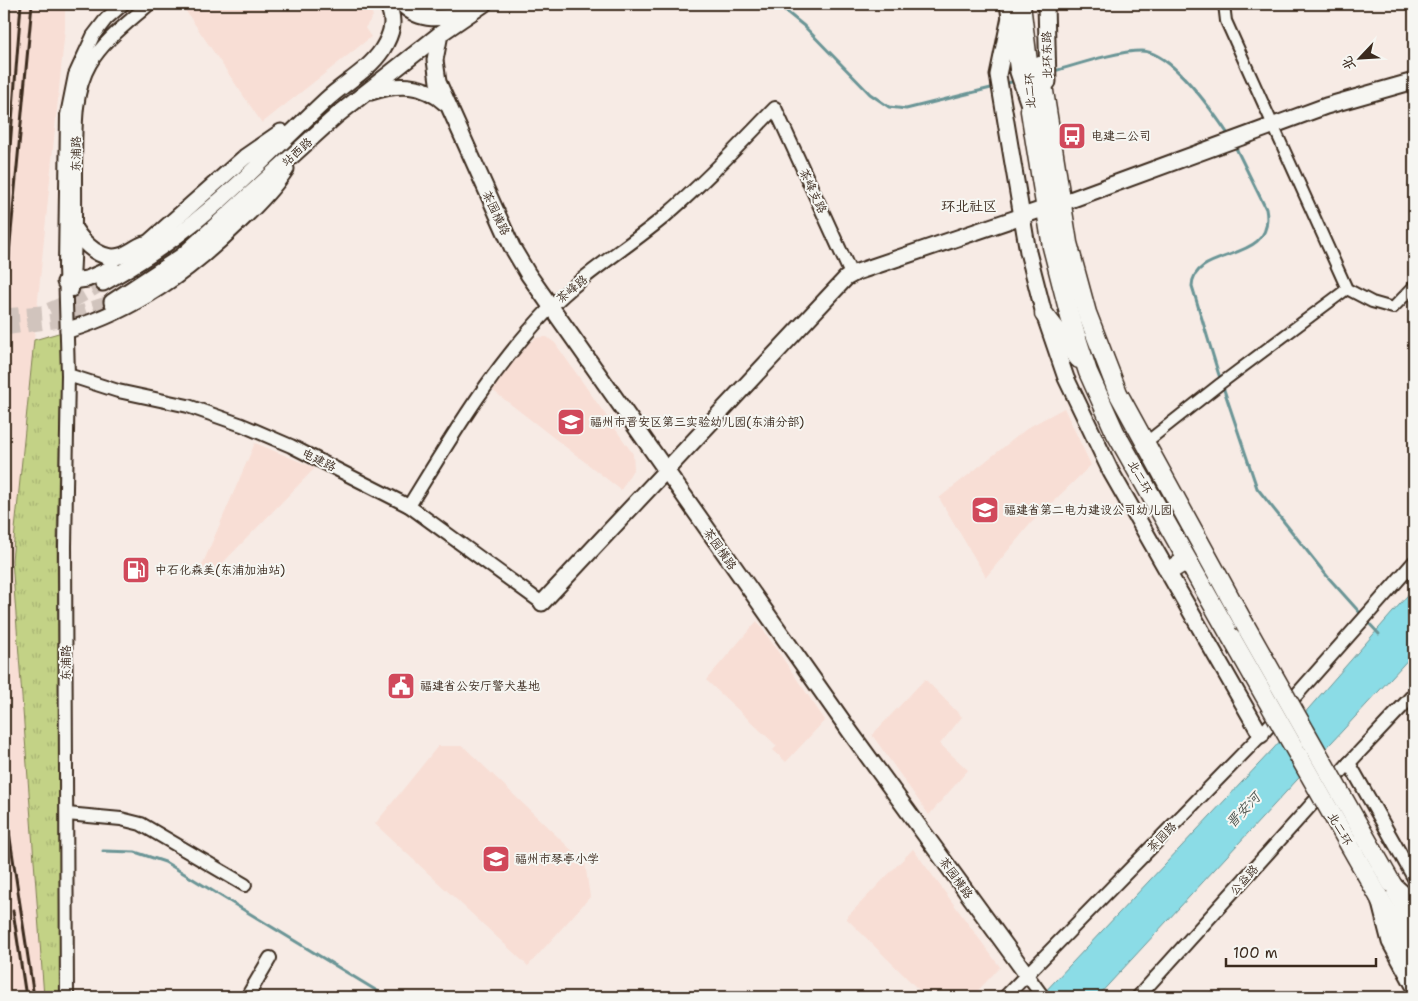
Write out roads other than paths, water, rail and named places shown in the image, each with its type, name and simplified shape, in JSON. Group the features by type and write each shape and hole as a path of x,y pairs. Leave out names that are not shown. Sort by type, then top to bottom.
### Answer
{"highway":[{"name":"北二环","path":"1033,4 1035,78 1030,110 1054,206 1070,251 1087,312 1118,393 1144,444 1414,924"},
{"name":"北二环","path":"1013,8 1035,78 1048,107 1060,280 1088,372 1115,432 1414,957"},
{"path":"1044,314 1088,372"},
{"path":"1169,571 1187,560"}],"main road":[{"name":"站西路","path":"103,283 146,258 184,231 329,97 370,65 382,50 392,26 393,20 387,4"},
{"path":"402,4 410,12 422,18 434,19 480,6"},
{"name":"北环东路","path":"1035,78 1046,4"},
{"name":"站西路","path":"112,302 182,256 302,146 362,95 440,34 480,6"},
{"path":"1013,8 998,75 1028,252 1044,314 1066,378 1094,439 1261,734"},
{"name":"茶园横路","path":"440,34 436,49 435,71 446,104 512,247 551,307 664,470 851,734 1027,975"},
{"path":"542,603 840,282 851,274 1054,206 1326,106 1414,80"},
{"path":"362,95 386,87 413,86 426,89 446,104"},
{"path":"69,281 87,279 100,274 153,241 245,157 329,97"},
{"path":"68,330 91,323 128,307 187,269 273,189 302,146"},
{"path":"75,230 85,244 107,256 121,256 153,241"},
{"path":"1392,884 1414,903"},
{"path":"1379,897 1390,942 1414,986"}],"street":[{"name":"东浦路","path":"67,997 66,546 69,281 66,125 69,96 75,75 93,36 123,4"},
{"name":"东浦路","path":"69,281 75,230 76,126 81,86 96,56 148,4"},
{"path":"1224,4 1226,21 1348,289 1372,302 1393,308 1414,286"},
{"name":"茶峰路","path":"409,506 486,383 513,347 551,307 664,218 707,179 775,108"},
{"name":"茶峰支路","path":"775,108 851,274"},
{"path":"1144,444 1230,376 1348,289"},
{"name":"电建路","path":"68,375 118,391 188,406 242,425 291,446 409,506 542,603"},
{"name":"茶园路","path":"1005,997 1261,734 1414,562"},
{"name":"公益路","path":"1138,997 1414,694"},
{"path":"1350,763 1414,878"},
{"path":"67,814 120,819 141,824 245,885"},
{"path":"247,997 270,958"},
{"path":"1027,975 1041,994"}],"water":[{"name":"晋安河","path":"1414,588 1414,653 1097,997 1040,997 1274,748"}],"waterway":[{"path":"777,4 804,26 870,94 889,107 906,109 995,87"},
{"path":"1051,72 1120,53 1141,51 1153,54 1165,61 1191,85 1214,113 1230,137"},
{"path":"1003,84 1016,81"},
{"path":"1234,144 1266,209 1266,227 1259,239 1248,248 1206,265 1196,273 1192,286 1218,372 1257,488 1327,576 1362,615"},
{"path":"1366,620 1379,634"},
{"path":"103,851 135,852 165,862 387,997"}],"tunnel":[{"path":"4,316 43,313 75,299 103,283"},
{"path":"4,328 60,320 112,302"}],"railway":[{"path":"4,226 21,4"},
{"path":"4,308 32,4"},
{"path":"4,799 34,997"},
{"path":"13,911 26,997"}],"place":[{"name":"电建二公司","path":"1072,136"},
{"name":"福州市晋安区第三实验幼儿园(东浦分部)","path":"571,422"},
{"name":"福建省第二电力建设公司幼儿园","path":"985,510"},
{"name":"中石化森美(东浦加油站)","path":"136,570"},
{"name":"福建省公安厅警犬基地","path":"401,686"},
{"name":"福州市琴亭小学","path":"496,859"}],"district":[{"name":"环北社区","path":"969,206"}]}
